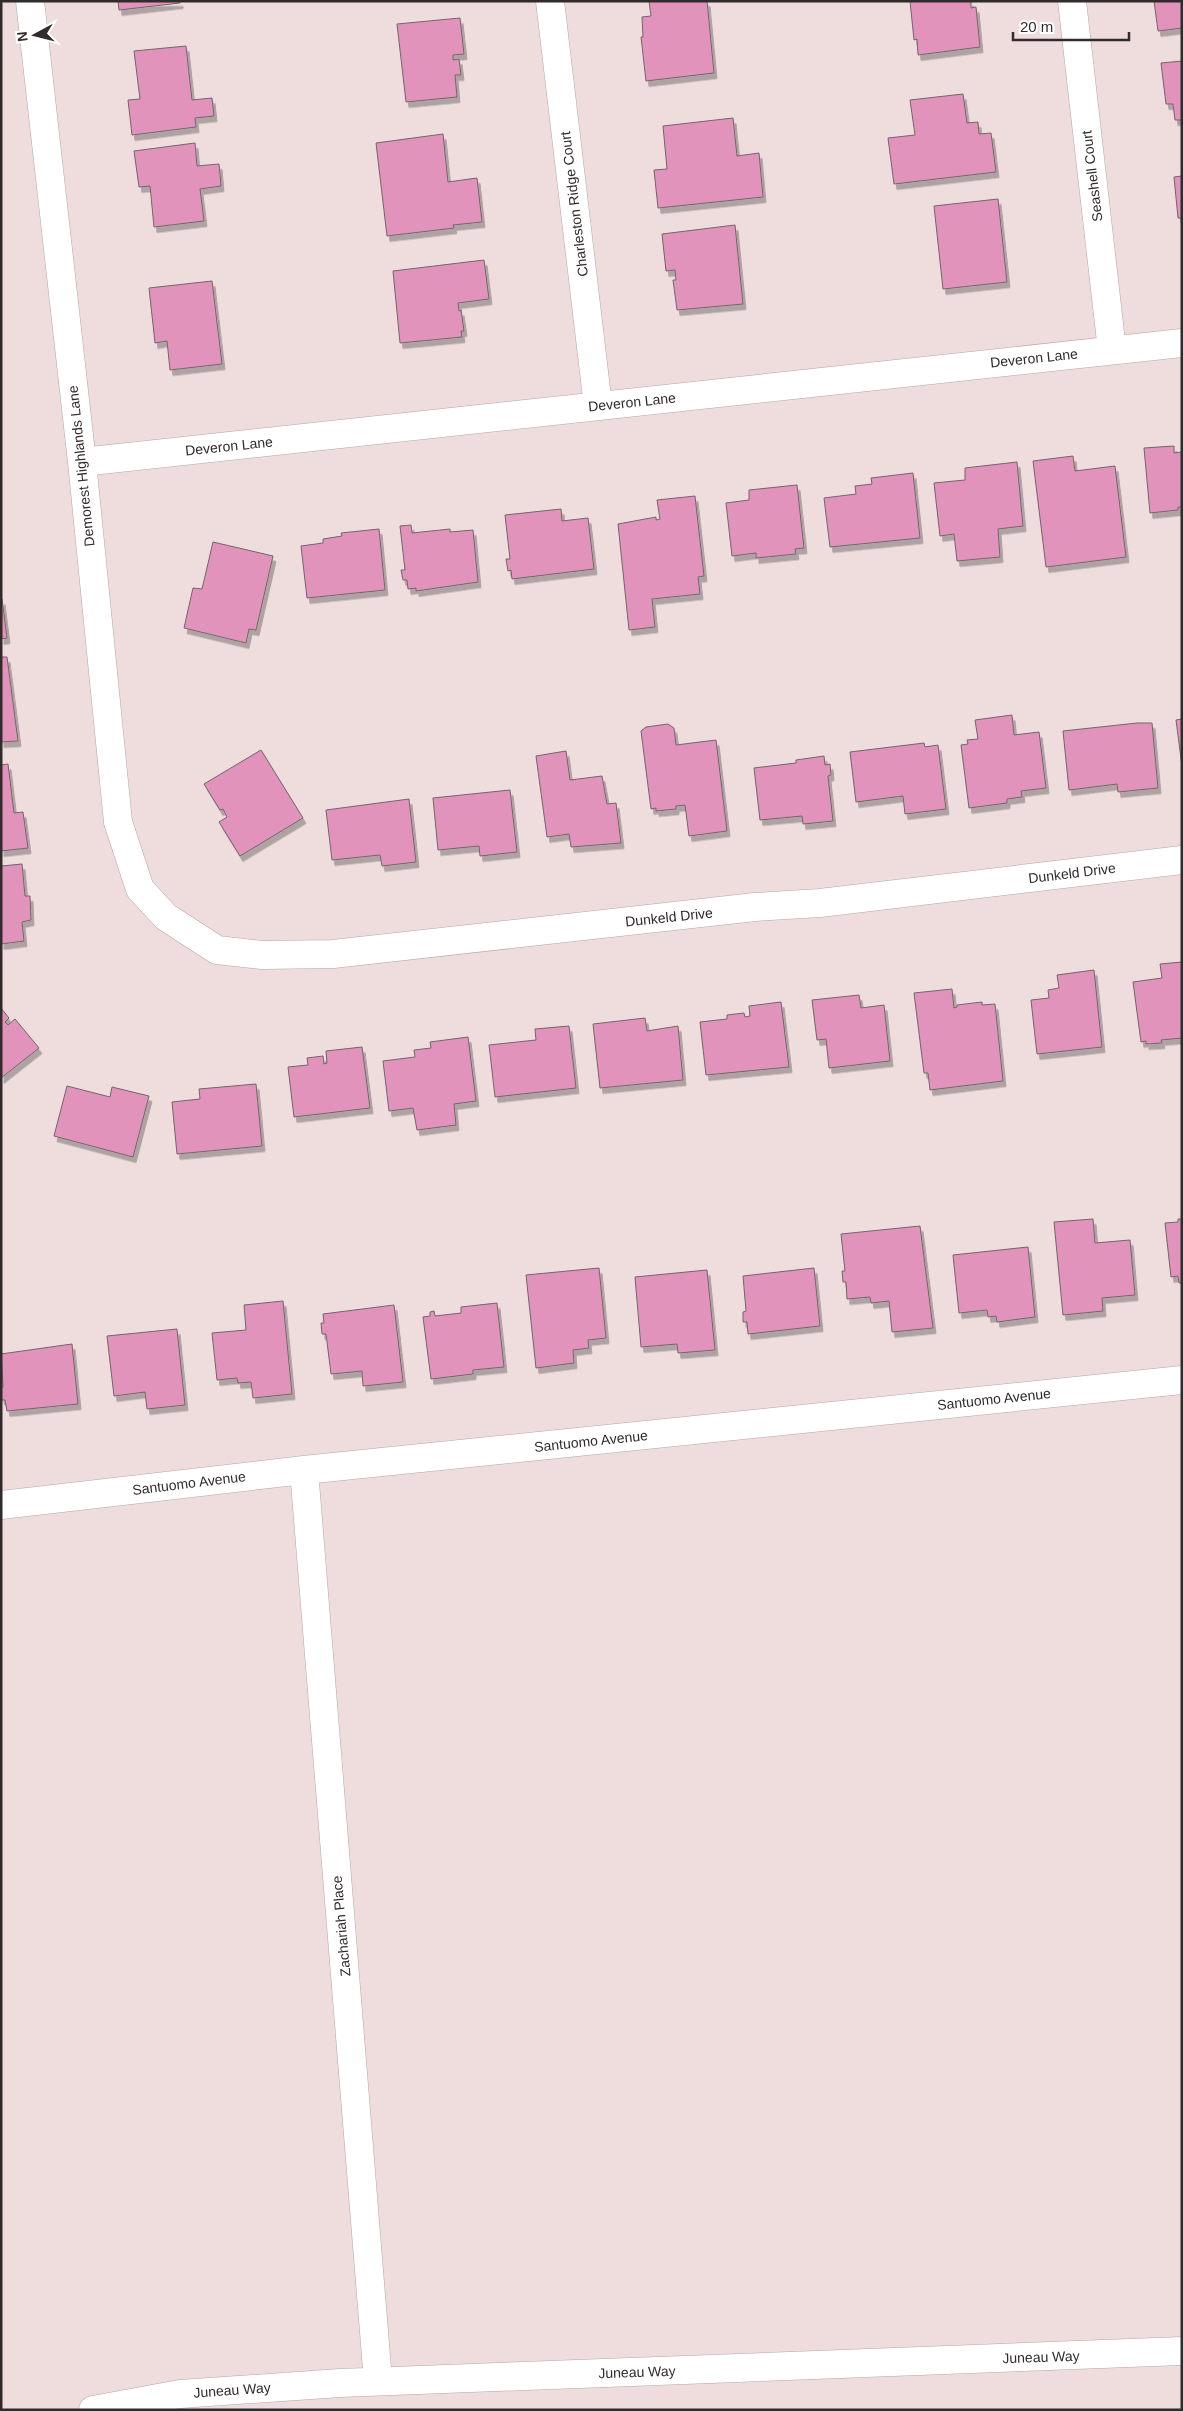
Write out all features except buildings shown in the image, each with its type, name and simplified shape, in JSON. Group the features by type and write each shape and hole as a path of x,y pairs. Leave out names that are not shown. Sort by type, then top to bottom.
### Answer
{"street":[{"name":"Demorest Highlands Lane","path":"30,1 82,462 118,822 140,888 166,917"},
{"name":"Charleston Ridge Court","path":"550,1 598,406"},
{"name":"Seashell Court","path":"1072,1 1112,350"},
{"name":"Deveron Lane","path":"82,462 1182,343"},
{"name":"Dunkeld Drive","path":"166,917 217,950 262,955 332,954 755,907 820,903 1182,860"},
{"name":"Santuomo Avenue","path":"1,1505 304,1470 1182,1380"},
{"name":"Zachariah Place","path":"304,1470 378,2381"},
{"name":"Juneau Way","path":"93,2410 180,2394 378,2381 1182,2351"}]}
